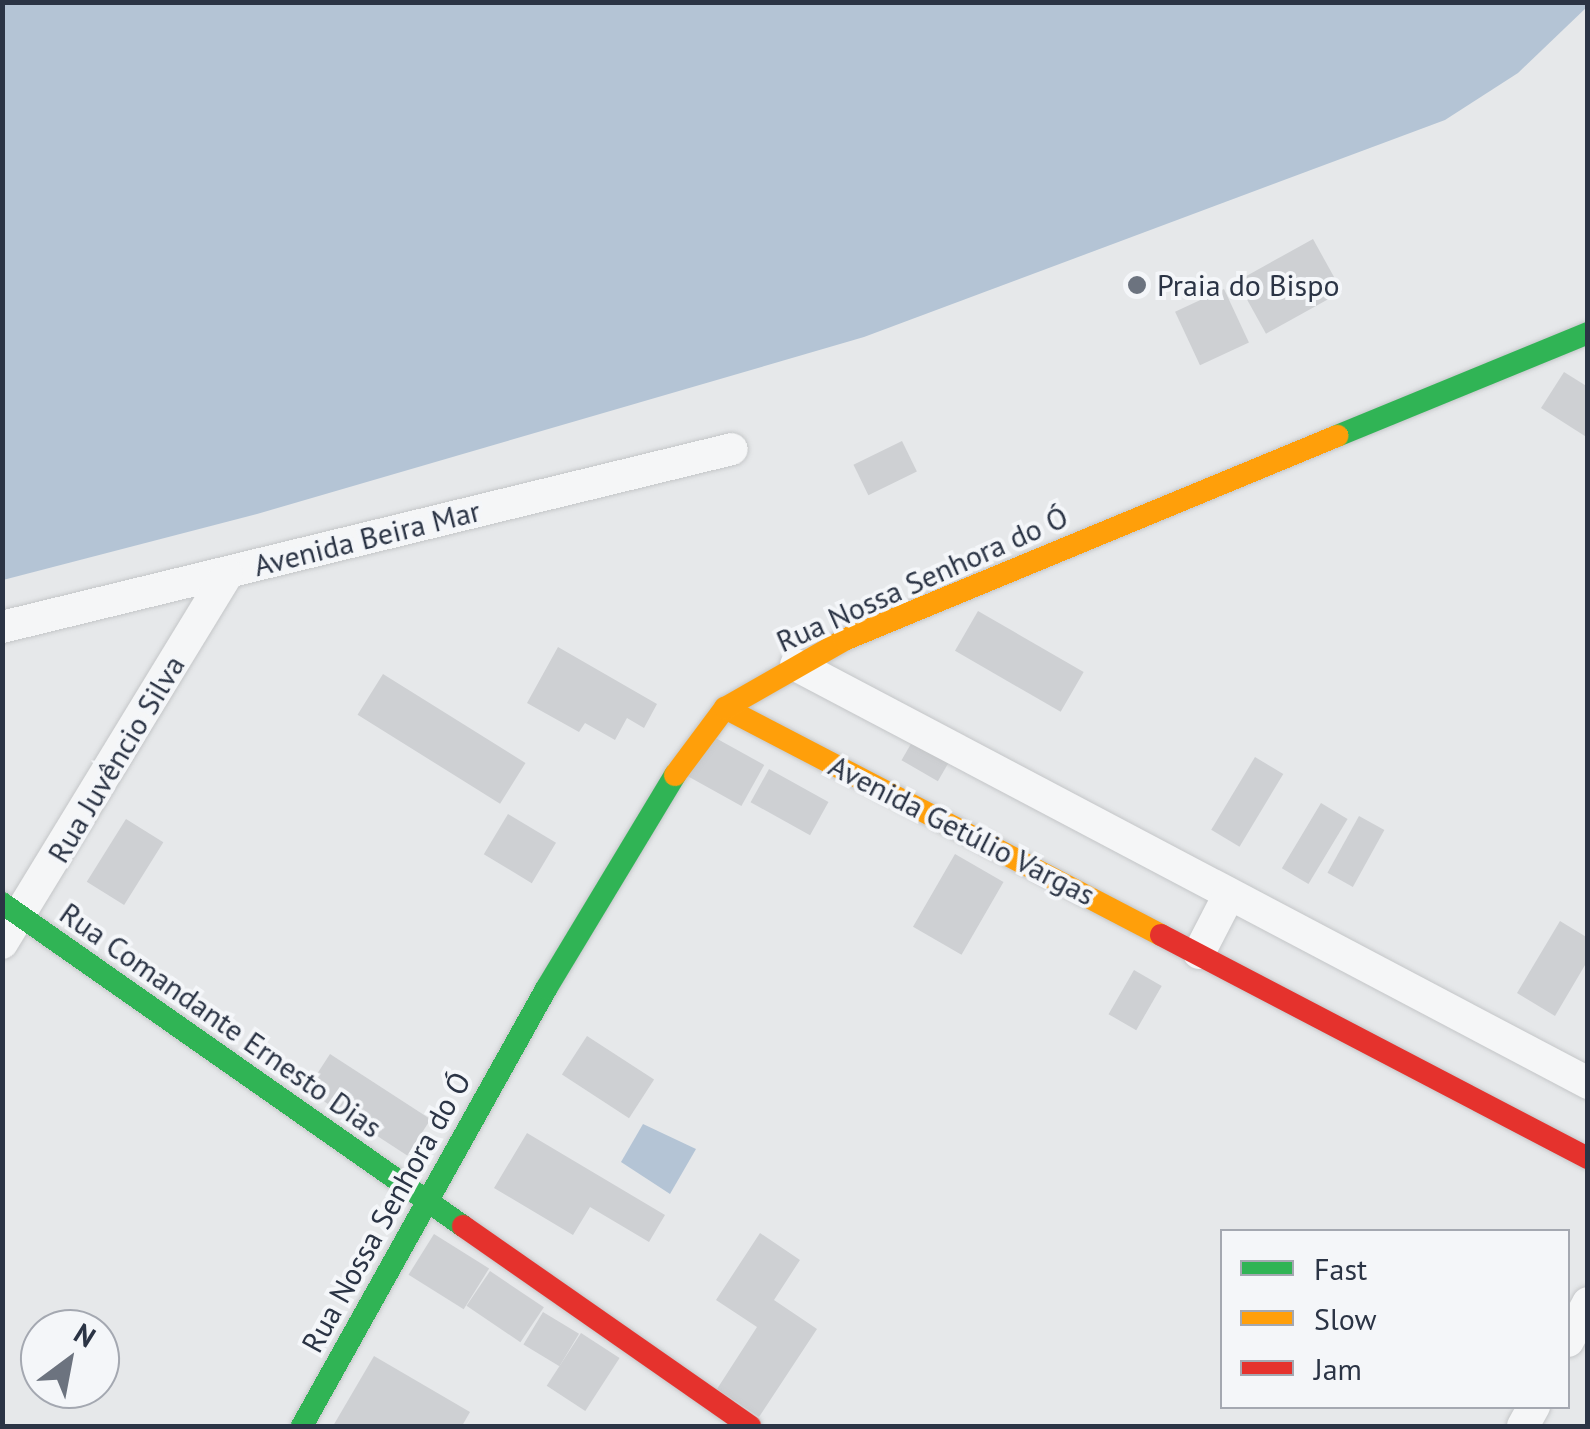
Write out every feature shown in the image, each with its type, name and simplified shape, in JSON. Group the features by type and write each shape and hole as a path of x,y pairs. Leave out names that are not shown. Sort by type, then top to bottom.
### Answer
{"street":[{"name":"Rua Nossa Senhora do Ó","path":"302,1426 423,1200 686,757 725,708 796,665 1583,339"},
{"name":"Avenida Beira Mar","path":"2,627 732,449"},
{"name":"Rua Juvêncio Silva","path":"2,943 12,908 227,574"},
{"path":"796,665 1588,1083"},
{"name":"Avenida Getúlio Vargas","path":"725,708 1588,1158"},
{"path":"1199,953 1229,895"},
{"name":"Rua Comandante Ernesto Dias","path":"12,908 750,1426"},
{"path":"1570,1337 1588,1303"}],"water":[{"path":"3,2 1587,2 1588,6 1518,73 1445,120 864,337 257,514 3,580"},
{"path":"643,1124 696,1149 670,1194 621,1162"}],"building":[{"path":"1313,239 1342,291 1266,334 1237,281"},
{"path":"1224,289 1249,342 1200,365 1175,312"},
{"path":"1564,372 1588,387 1588,438 1541,408"},
{"path":"902,441 917,472 868,495 853,465"},
{"path":"978,611 1084,672 1061,712 955,651"},
{"path":"558,647 657,704 644,728 627,718 615,740 585,723 579,732 527,703"},
{"path":"383,674 525,763 500,804 358,715"},
{"path":"703,731 764,765 741,806 680,772"},
{"path":"912,742 948,763 938,781 902,760"},
{"path":"1255,757 1283,774 1240,847 1211,830"},
{"path":"769,769 828,802 810,835 751,802"},
{"path":"1321,803 1348,819 1308,884 1282,868"},
{"path":"508,814 556,843 532,883 484,854"},
{"path":"1359,816 1384,830 1353,887 1327,873"},
{"path":"126,819 163,842 124,905 87,882"},
{"path":"955,854 1003,882 961,955 913,927"},
{"path":"1560,921 1588,938 1588,960 1555,1016 1517,993"},
{"path":"1134,970 1162,986 1136,1030 1108,1014"},
{"path":"587,1036 654,1080 629,1118 562,1075"},
{"path":"330,1054 431,1119 407,1155 307,1090"},
{"path":"527,1133 665,1215 649,1242 590,1207 573,1235 494,1188"},
{"path":"760,1233 800,1260 774,1300 817,1329 759,1417 717,1389 757,1327 716,1300"},
{"path":"434,1234 489,1268 464,1309 409,1275"},
{"path":"490,1271 544,1307 520,1342 467,1306"},
{"path":"543,1312 579,1334 559,1366 523,1345"},
{"path":"581,1333 620,1358 585,1411 547,1386"},
{"path":"374,1356 470,1412 462,1426 333,1426"}],"traffic: fast":[{"path":"1337,436 1588,333"},
{"path":"302,1426 546,989 675,775"},
{"path":"2,903 463,1226"}],"traffic: slow":[{"path":"675,775 725,708 844,640 1337,436"},
{"path":"725,708 1161,935"}],"traffic: jam":[{"path":"1161,935 1588,1158"},
{"path":"463,1226 750,1426"}],"place":[{"name":"Praia do Bispo","path":"1137,285"}]}
